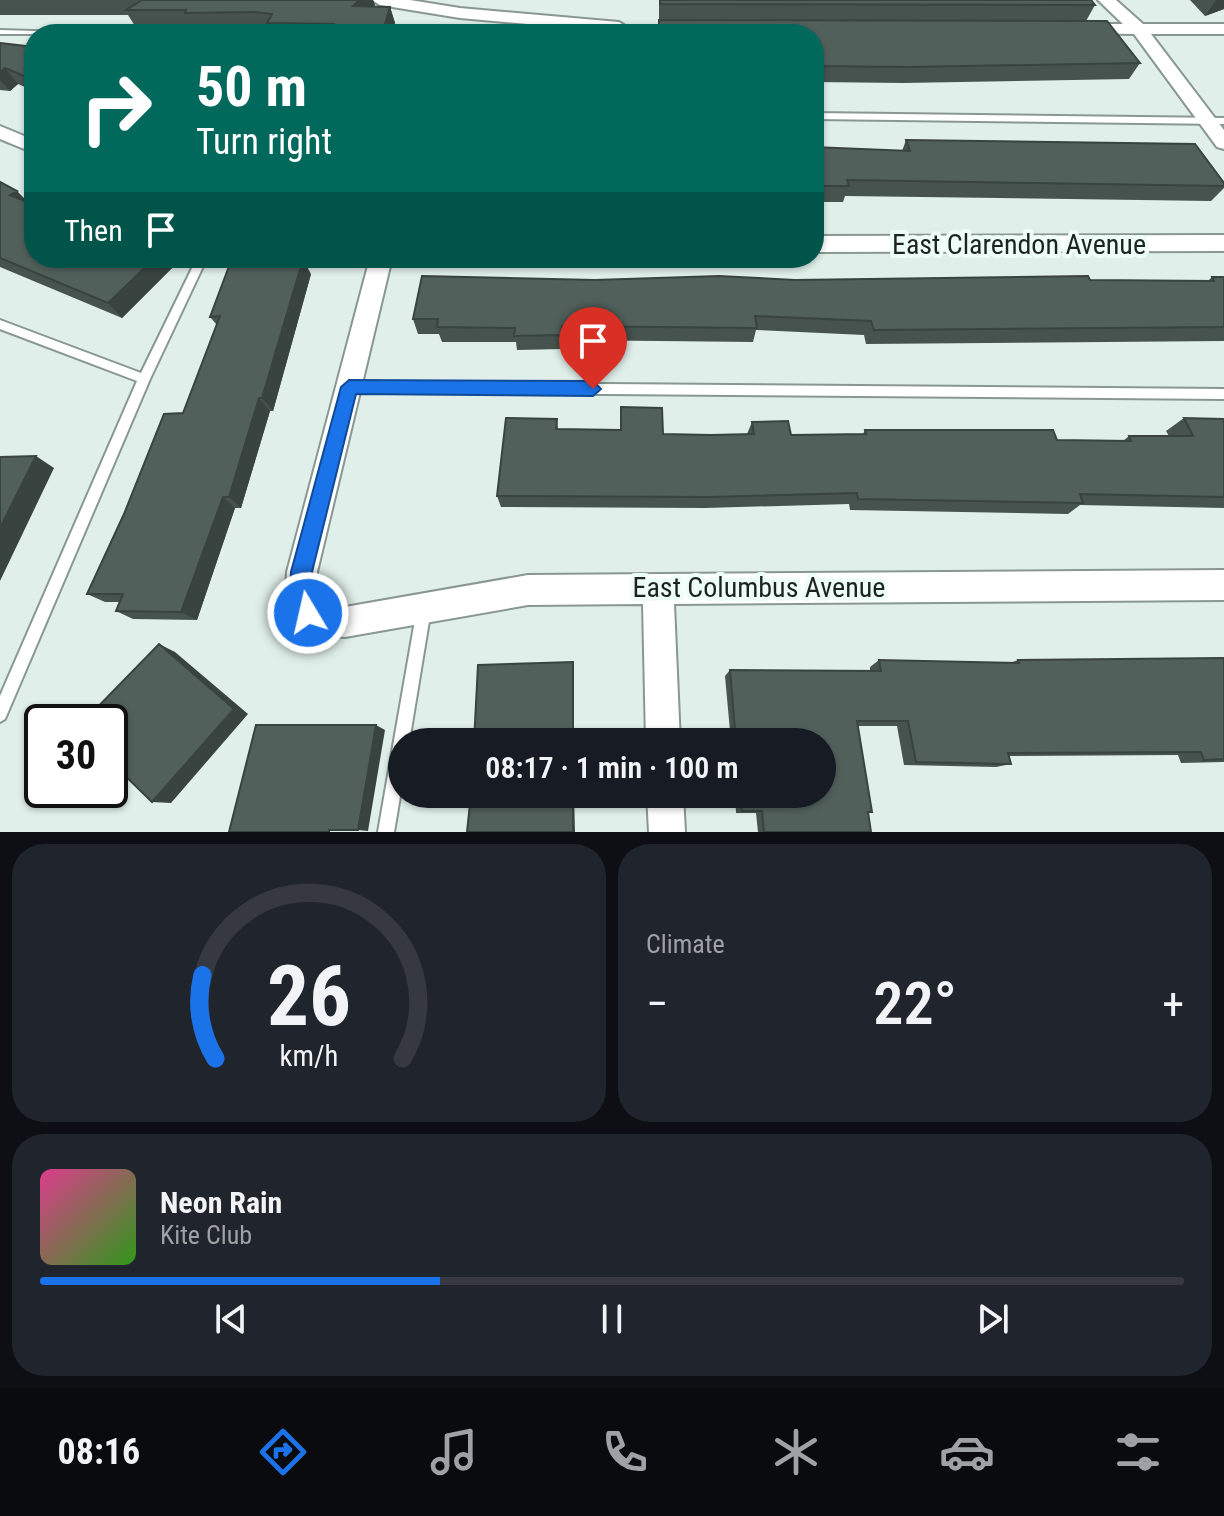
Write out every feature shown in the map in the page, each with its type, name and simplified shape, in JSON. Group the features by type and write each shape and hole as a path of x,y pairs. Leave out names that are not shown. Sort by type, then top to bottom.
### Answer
{"street":[{"path":"380,0 441,11 560,24"},
{"path":"1106,0 1139,29 1216,121 1224,143"},
{"path":"1126,0 1139,29"},
{"path":"1066,29 1224,29"},
{"path":"0,132 24,143"},
{"name":"East Clarendon Avenue","path":"824,244 1224,243"},
{"path":"349,387 379,268"},
{"name":"East Columbus Avenue","path":"349,387 302,572 301,592 305,605 308,613 319,620 345,622 528,590 1224,585"},
{"path":"658,587 663,728"},
{"path":"666,808 667,832"}],"lane":[{"path":"0,32 24,33"},
{"path":"824,116 1216,121"},
{"path":"0,714 144,379 197,268"},
{"path":"0,324 144,379"},
{"path":"349,387 1224,394"},
{"path":"386,832 424,606"}],"building":[{"path":"142,0 359,0 353,6 390,7 385,24 267,23 272,14 126,10"},
{"path":"660,0 1091,0 1095,5 660,4"},
{"path":"659,20 1107,21 1140,63 824,66 824,24 659,24"},
{"path":"0,43 24,46 24,76 5,68 0,73"},
{"path":"906,140 1195,144 1224,186 847,180 849,186 824,186 824,147 910,151"},
{"path":"0,182 17,191 10,195 24,201 24,268 0,258"},
{"path":"24,268 145,268 108,303"},
{"path":"228,268 300,268 229,497 223,497 181,612 116,611 123,594 87,594 124,514 164,414 183,413 220,316 210,317"},
{"path":"422,276 595,280 719,276 795,280 1088,276 1090,280 1214,281 1212,277 1224,277 1224,327 874,330 871,321 755,316 757,328 562,326 561,335 514,336 515,328 437,327 438,319 413,319"},
{"path":"621,407 662,408 663,434 711,435 754,434 752,422 788,421 791,435 866,434 865,430 1053,430 1057,440 1131,441 1129,436 1193,436 1184,418 1224,419 1224,497 1080,494 1083,503 858,499 857,493 708,497 497,496 506,418 557,419 556,429 621,430"},
{"path":"36,456 0,528 0,457"},
{"path":"159,644 234,709 152,802 128,779 128,704 101,704"},
{"path":"1224,658 1224,759 1204,760 1201,752 1008,753 1011,764 916,762 908,721 857,721 872,812 868,812 871,832 764,832 762,811 742,811 742,808 836,808 836,728 735,728 730,670 881,671 879,660 1019,663 1018,660"},
{"path":"573,662 573,728 475,728 478,665"},
{"path":"256,725 376,725 358,830 229,832"},
{"path":"470,808 573,808 573,832 467,832"}],"route":[{"path":"308,613 301,592 302,572 349,387 593,389"}]}
